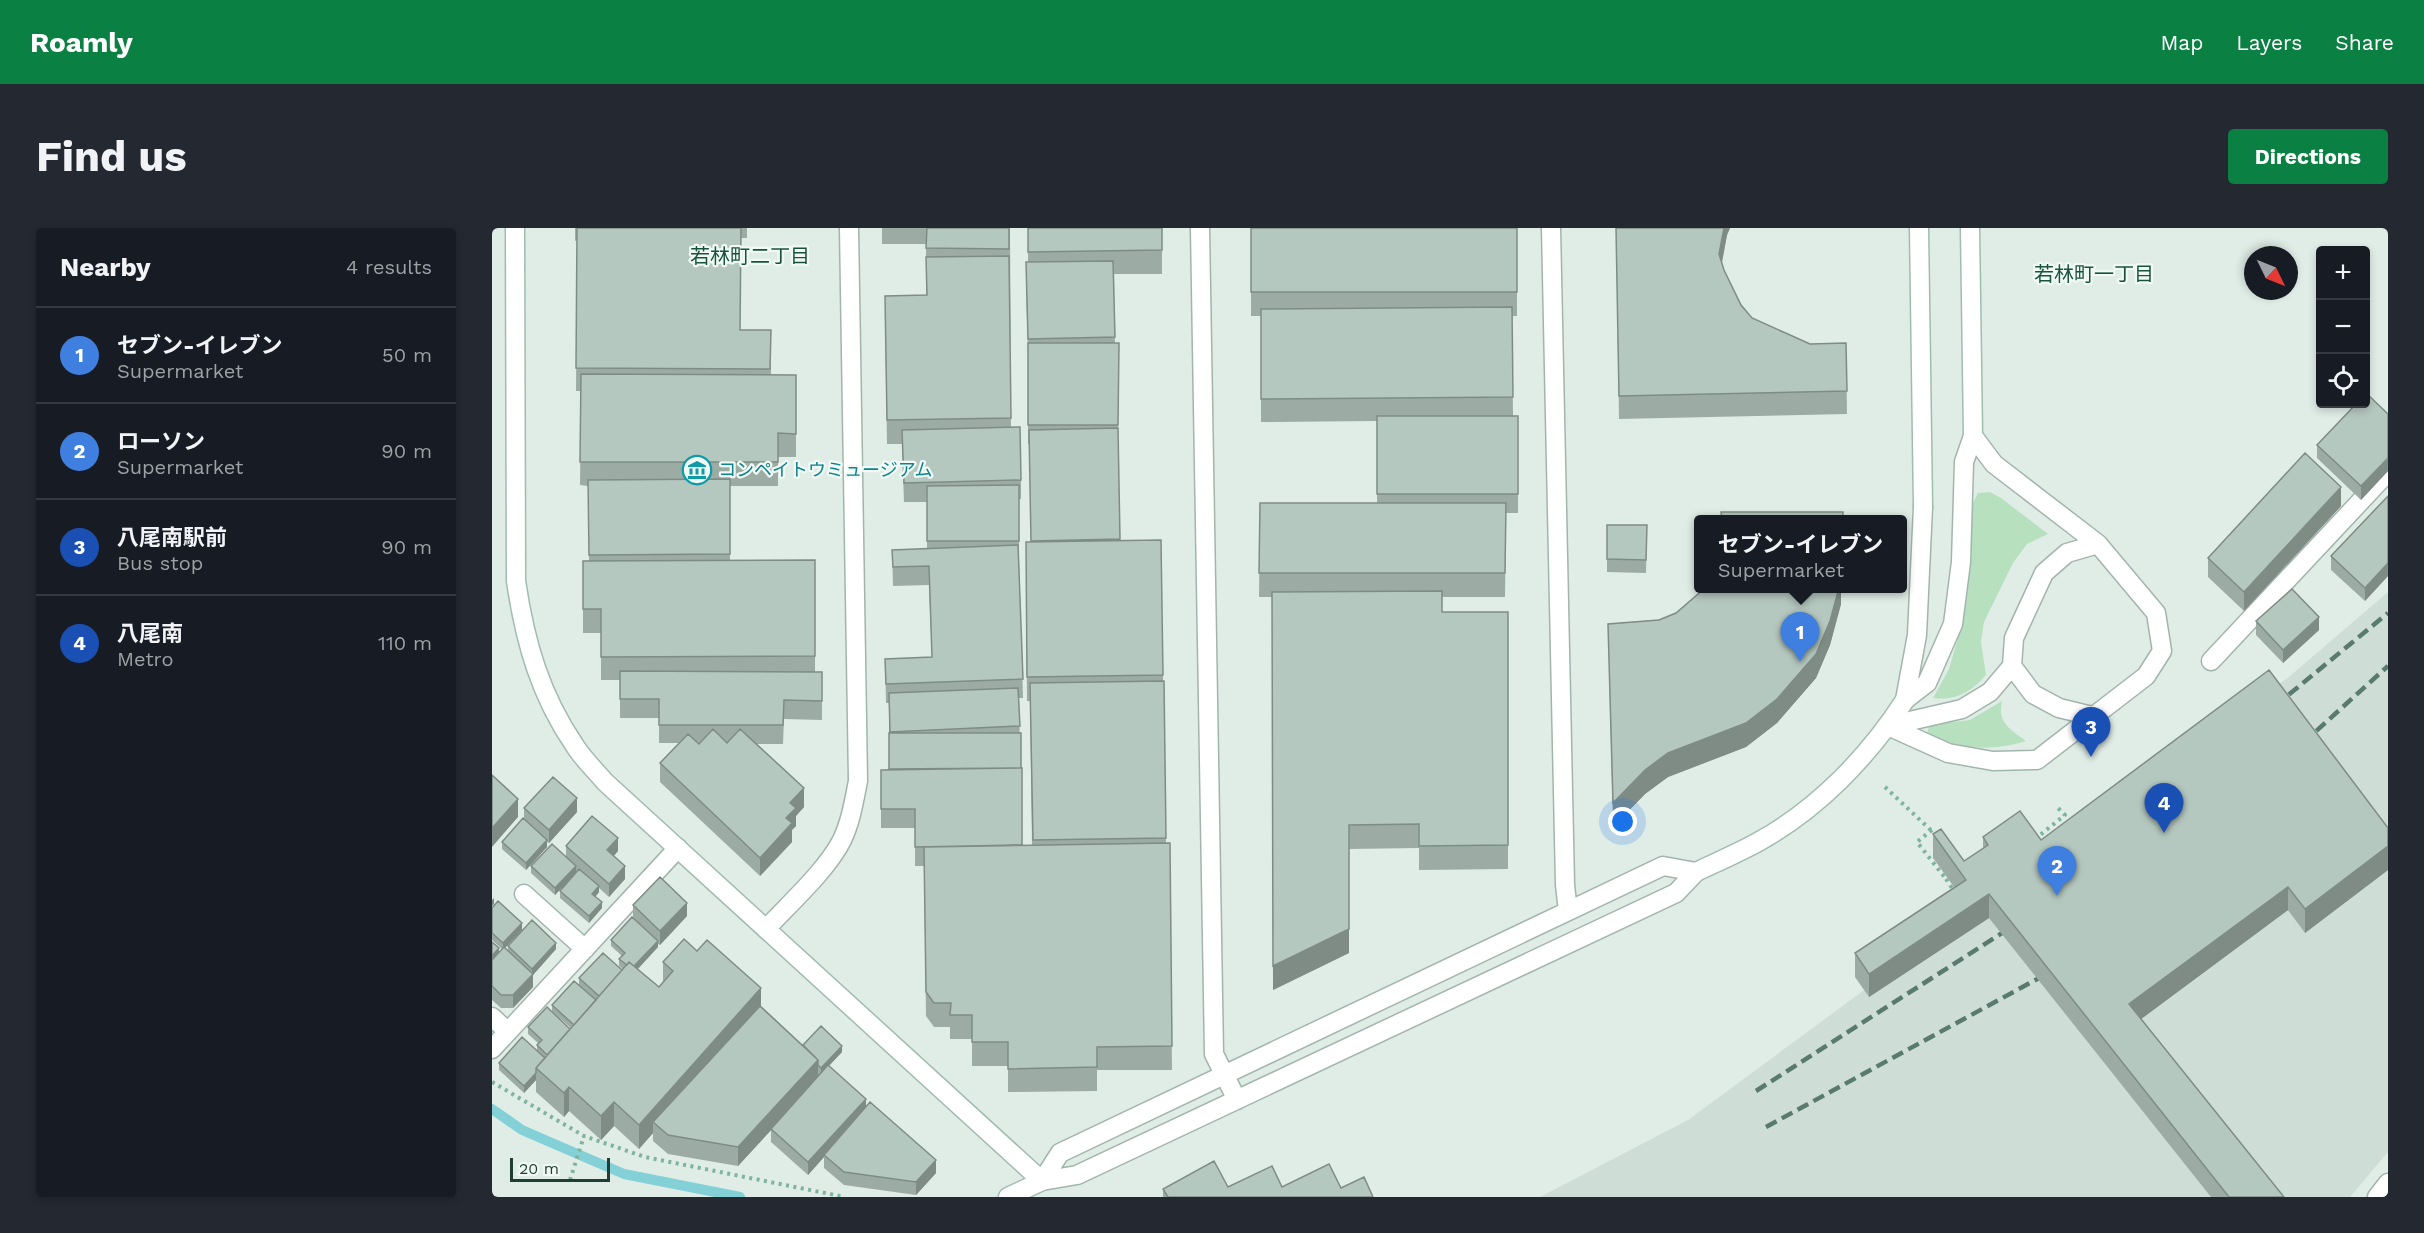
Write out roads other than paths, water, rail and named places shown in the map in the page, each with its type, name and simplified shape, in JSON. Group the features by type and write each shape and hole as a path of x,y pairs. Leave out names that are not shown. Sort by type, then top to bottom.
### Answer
{"street":[{"path":"766,929 824,864 842,840 852,812 858,781 849,228"},
{"path":"1200,228 1214,1054 1237,1100"},
{"path":"1551,228 1565,885 1568,911"},
{"path":"1905,700 1917,635 1923,507 1919,228"},
{"path":"1008,1197 1042,1181 1077,1175 1676,893 1696,872 1759,842 1809,809 1857,763 1888,726 1905,700 1927,683 1953,624 1961,562 1964,462 1973,436 1970,228"},
{"path":"511,232 516,581 523,626 537,673 554,713 576,748 605,782 1042,1181"},
{"path":"1888,726 1948,753 1993,761 2037,760 2146,676 2162,651 2156,613 2098,544 1994,464 1973,436"},
{"path":"2211,662 2388,472"},
{"path":"1888,726 1962,709 1990,692 2012,666 2014,638 2044,573 2067,553 2098,544"},
{"path":"2012,666 2033,694 2059,708 2092,716"},
{"path":"492,1048 678,848"},
{"path":"1042,1181 1060,1153 1663,866 1696,872"},
{"path":"524,894 585,949"},
{"path":"492,1017 508,1032"},
{"path":"2377,1197 2388,1183"}],"waterway":[{"path":"492,1109 522,1130 624,1174 740,1197"}],"railway":[{"path":"2275,706 2388,613"},
{"path":"2303,743 2388,666"},
{"path":"1756,1091 2016,924"},
{"path":"1766,1127 2039,978 2050,968"}],"place":[{"name":"コンペイトウミュージアム","path":"697,470"},
{"name":"セブン-イレブン","path":"1800,662"},
{"name":"八尾南駅前","path":"2091,757"},
{"name":"八尾南","path":"2164,833"},
{"name":"ローソン","path":"2057,896"}],"district":[{"name":"若林町二丁目","path":"750,256"},
{"name":"若林町一丁目","path":"2094,274"}]}
